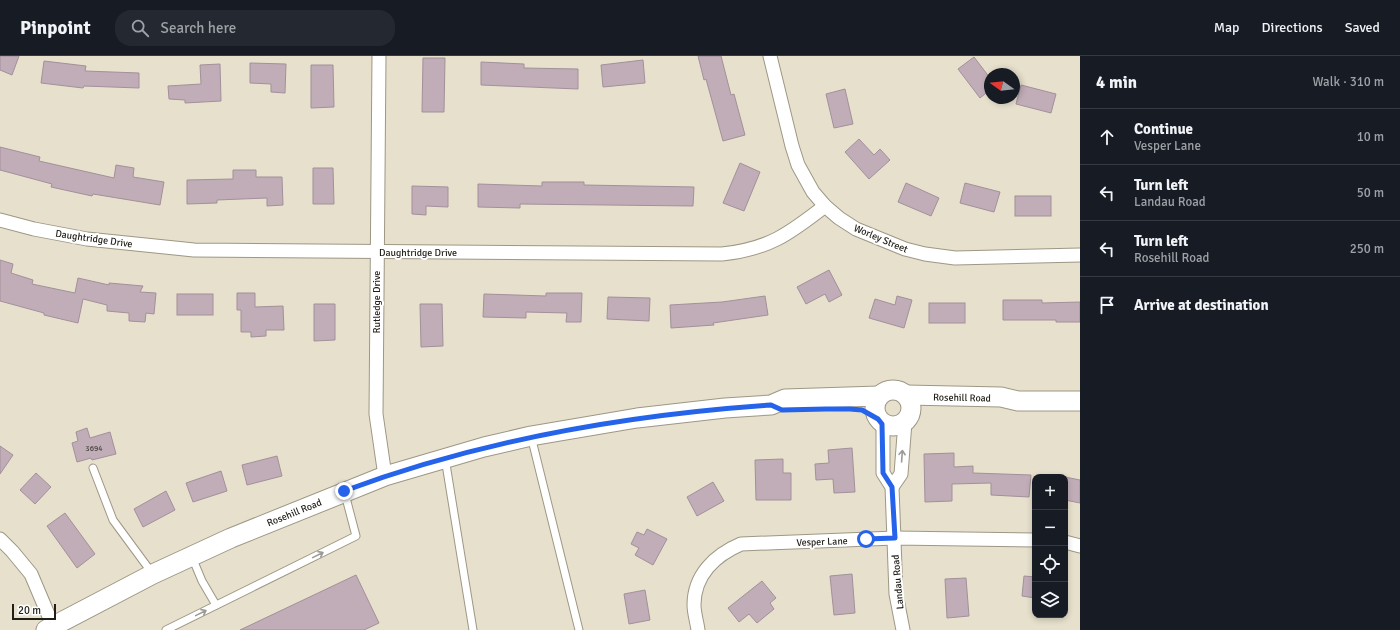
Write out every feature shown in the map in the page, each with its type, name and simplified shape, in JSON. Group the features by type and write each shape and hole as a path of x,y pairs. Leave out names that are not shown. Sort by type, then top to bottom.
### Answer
{"main road":[{"path":"895,390 906,395 911,406 911,412 907,420 894,427 888,426 880,421 875,414 876,401 879,396 884,392 895,390"},
{"name":"Rosehill Road","path":"906,395 1001,397 1018,402 1080,401"},
{"name":"Rosehill Road","path":"52,629 153,574 238,535 344,491 385,476 445,458 531,436 644,417 705,410 771,405 785,400 879,396"},
{"name":"Rosehill Road","path":"907,420 924,410 961,407 1002,408 1018,402"},
{"name":"Rosehill Road","path":"771,405 782,410 862,410 880,421"}],"street":[{"name":"Rutledge Drive","path":"379,56 376,251 376,414 385,476"},
{"name":"Worley Street","path":"770,56 798,165 807,183 825,206 839,218 856,229 905,250 955,258 1080,255"},
{"name":"Daughtridge Drive","path":"0,220 34,229 87,239 194,250 722,254 742,252 780,238 797,228 825,206"},
{"path":"892,487 902,474 907,420"},
{"name":"Landau Road","path":"880,421 883,473 892,487 896,594 903,630"},
{"name":"Vesper Lane","path":"698,630 694,606 697,587 701,577 713,561 729,549 741,544 895,538 1032,540"},
{"path":"0,539 31,574 52,629"},
{"path":"1068,543 1080,546"}],"lane":[{"path":"531,436 579,630"},
{"path":"445,458 473,630"},
{"path":"93,468 114,520 153,574"},
{"path":"166,630 356,536 344,491"},
{"path":"192,556 202,581 216,606"}],"building":[{"path":"0,56 19,56 12,75 0,70"},
{"path":"698,56 721,56 731,95 734,94 745,135 723,141"},
{"path":"974,57 984,70 984,95 980,98 958,69"},
{"path":"423,58 445,58 444,112 422,112"},
{"path":"643,60 645,83 603,87 601,65"},
{"path":"44,61 86,66 85,71 139,73 139,88 84,86 83,88 41,83"},
{"path":"481,62 524,64 524,68 578,69 578,89 481,85"},
{"path":"250,63 286,64 285,93 271,92 271,84 250,83"},
{"path":"220,64 221,101 185,103 185,100 169,99 168,86 201,84 200,65"},
{"path":"311,65 333,65 334,107 311,108"},
{"path":"1021,85 1056,94 1051,113 1016,104 1020,104"},
{"path":"845,89 853,124 834,128 826,94"},
{"path":"859,139 874,155 880,149 890,160 869,179 845,152"},
{"path":"0,147 40,157 39,161 114,178 116,165 134,168 133,177 164,182 160,205 93,194 92,196 51,187 52,184 0,170"},
{"path":"740,163 760,172 744,211 723,203"},
{"path":"313,168 333,168 334,204 313,204"},
{"path":"233,170 256,170 256,177 282,177 283,205 267,206 267,198 217,200 217,203 187,204 187,180 233,179"},
{"path":"542,182 584,182 584,185 694,187 693,206 520,204 520,208 478,207 478,184 542,186"},
{"path":"906,183 939,198 931,216 898,202"},
{"path":"965,183 1000,192 994,212 960,203"},
{"path":"412,186 448,187 448,207 426,206 426,215 412,214"},
{"path":"1015,196 1051,196 1051,216 1015,216"},
{"path":"0,260 13,264 11,273 33,280 32,284 75,293 78,278 109,285 109,283 143,286 140,292 156,293 154,314 146,313 145,322 129,321 129,313 107,311 107,305 83,299 78,323 44,315 44,313 0,301"},
{"path":"829,270 842,295 829,302 825,294 806,304 797,287"},
{"path":"237,293 255,293 255,307 283,306 284,330 266,330 266,336 251,337 251,332 241,332 241,310 237,310"},
{"path":"546,293 582,293 581,322 566,322 567,313 526,312 526,318 483,317 484,294 546,296"},
{"path":"177,294 213,294 213,315 177,315"},
{"path":"765,296 768,315 713,323 714,325 671,328 670,305 722,302"},
{"path":"897,296 912,300 904,328 869,318 875,299 895,305"},
{"path":"608,297 650,298 649,321 607,319"},
{"path":"1003,300 1042,300 1042,303 1080,302 1080,322 1056,322 1056,320 1003,320"},
{"path":"929,303 965,303 965,323 929,323"},
{"path":"314,304 335,304 335,340 314,341"},
{"path":"420,304 442,304 443,346 421,347"},
{"path":"87,428 90,438 110,432 116,454 77,462 72,443 78,441 76,432"},
{"path":"0,446 13,455 0,474"},
{"path":"852,448 855,492 834,493 833,479 816,480 815,464 829,463 828,450"},
{"path":"954,453 954,467 973,466 973,473 1031,475 1029,497 991,495 991,483 952,484 952,501 925,502 924,454"},
{"path":"277,456 282,476 247,485 242,465"},
{"path":"783,459 783,473 791,473 791,500 756,500 755,460"},
{"path":"221,471 227,491 193,502 186,483"},
{"path":"36,473 51,487 35,504 20,490"},
{"path":"1068,478 1080,480 1080,503 1068,501"},
{"path":"713,482 724,501 697,516 687,497"},
{"path":"166,491 175,510 143,527 134,509"},
{"path":"65,513 95,554 77,568 47,526"},
{"path":"647,529 667,539 653,565 635,555 639,548 631,544 637,532 644,535"},
{"path":"852,574 855,613 834,615 830,576"},
{"path":"356,575 379,623 364,630 240,630"},
{"path":"1024,576 1032,577 1032,598 1022,596"},
{"path":"966,578 969,616 947,618 945,579"},
{"path":"762,581 776,598 770,603 774,609 757,623 749,614 739,622 728,608"},
{"path":"645,590 650,620 629,624 624,594"}],"route":[{"path":"344,491 385,476 484,447 531,436 637,418 725,408 771,405 782,410 862,410 878,419 882,424 883,473 892,487 895,538 866,539"}]}
